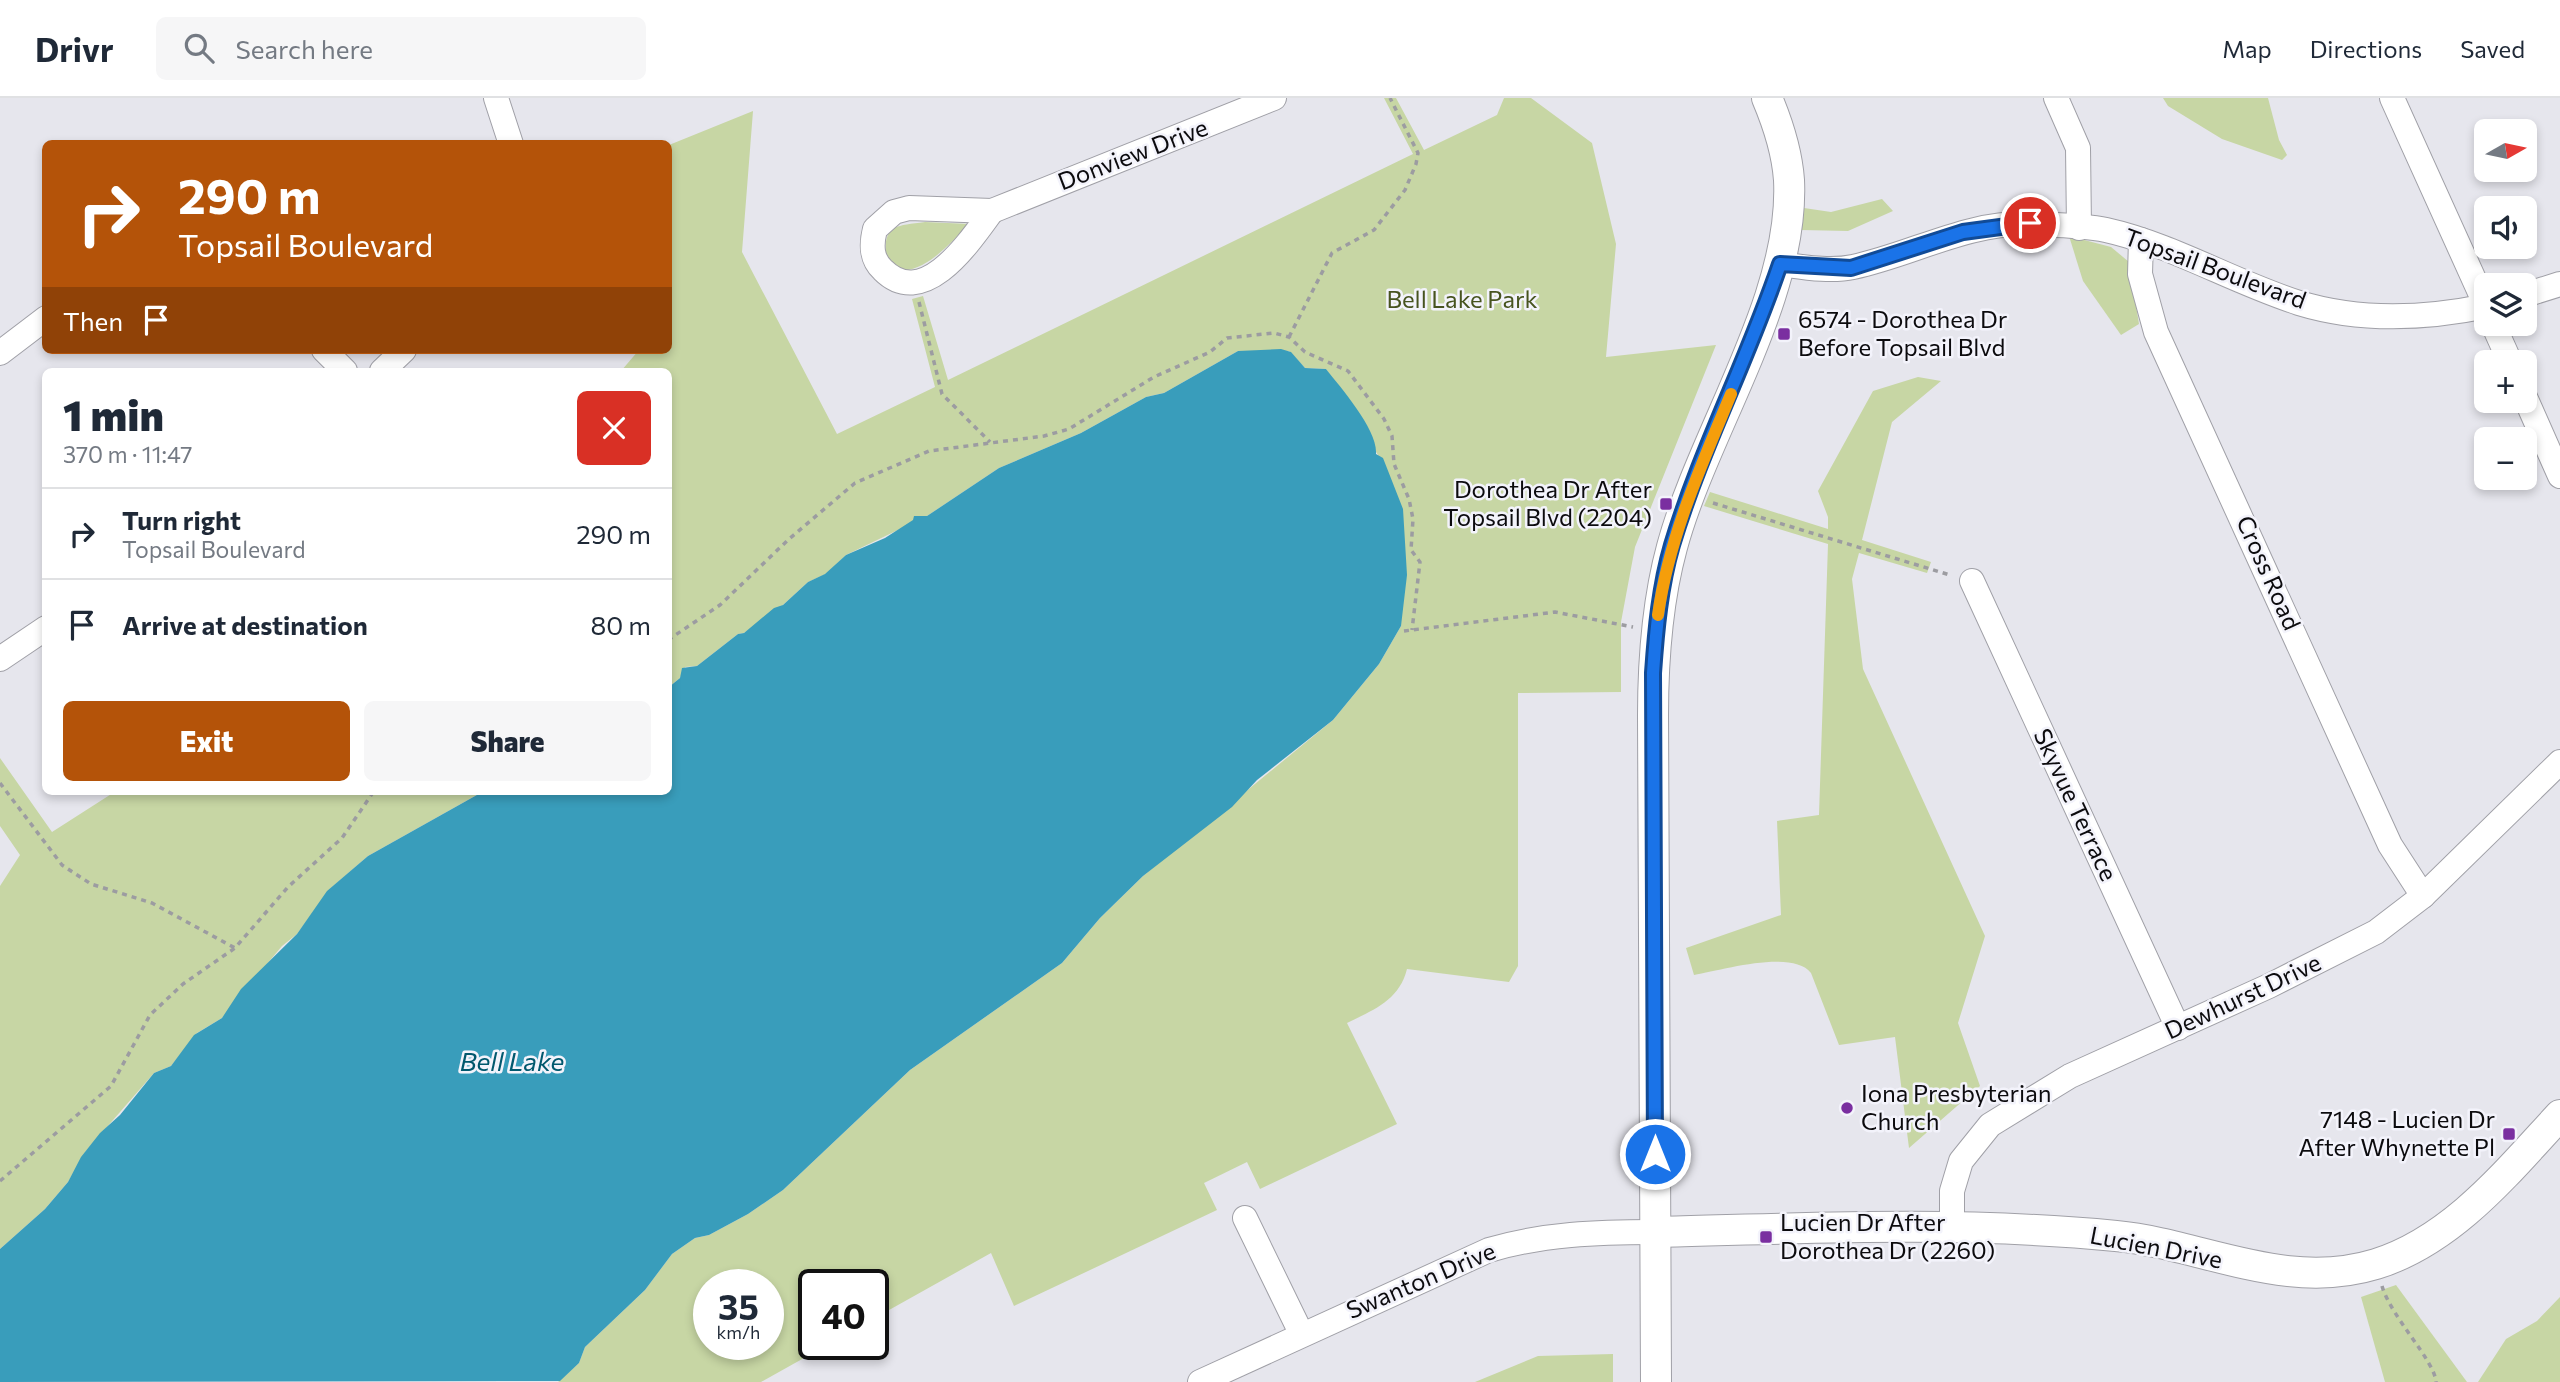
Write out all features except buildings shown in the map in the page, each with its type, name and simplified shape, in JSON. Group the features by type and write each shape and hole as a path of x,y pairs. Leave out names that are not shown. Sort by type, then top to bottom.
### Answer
{"street":[{"path":"496,98 510,140"},
{"name":"Donview Drive","path":"992,211 943,269 927,281 913,284 897,280 876,262 872,240 875,229 894,212 909,208 992,211 1274,98"},
{"path":"1656,1382 1653,705 1656,631 1663,585 1679,525 1780,264 1789,179 1784,148 1767,98"},
{"path":"2056,98 2078,148 2079,228"},
{"path":"2392,98 2474,280"},
{"name":"Topsail Boulevard","path":"1780,264 1851,268 1927,242 2001,225 2079,228 2103,230 2141,240 2300,303 2390,318 2474,312"},
{"name":"Cross Road","path":"2141,240 2140,274 2156,332 2390,845 2423,896"},
{"path":"2537,291 2560,284"},
{"path":"0,353 42,321"},
{"path":"328,354 342,368"},
{"path":"385,368 400,354"},
{"path":"2532,413 2560,476"},
{"name":"Skyvue Terrace","path":"1972,582 2178,1028"},
{"path":"0,659 42,631"},
{"name":"Dewhurst Drive","path":"1952,1229 1952,1191 1961,1161 1984,1130 2070,1076 2178,1028 2365,938 2423,896 2560,762"},
{"name":"Lucien Drive","path":"1654,1232 2022,1229 2119,1236 2238,1264 2282,1270 2346,1270 2376,1264 2426,1239 2470,1206 2560,1115"},
{"path":"1245,1218 1301,1333"},
{"name":"Swanton Drive","path":"1200,1382 1446,1267 1527,1239 1654,1232"}],"path":[{"path":"1289,337 1332,253 1374,230 1405,190 1416,164 1418,153 1390,98"},
{"path":"913,284 942,394 990,442"},
{"path":"672,637 720,605 789,539 855,483 929,451 1044,436 1069,429 1154,377 1210,352 1227,338 1274,333 1289,337 1305,352 1348,371 1384,419 1392,436 1394,464 1403,480 1413,519 1411,550 1420,562 1412,630"},
{"path":"1721,505 1972,582"},
{"path":"1404,631 1555,612 1656,631"},
{"path":"0,783 62,865 91,884 152,903 235,948"},
{"path":"0,1181 111,1086 150,1015 183,984 235,948 288,887 342,838 371,795"},
{"path":"2376,1264 2387,1302 2417,1349 2435,1371 2436,1382"}],"green space":[{"name":"Bell Lake Park","path":"1384,98 1396,98 1424,150 1497,115 1504,98 1531,98 1592,143 1616,244 1606,357 1716,345 1635,547 1621,622 1621,692 1518,693 1518,966 1509,982 1407,969 1398,989 1391,997 1375,1009 1347,1023 1397,1124 1260,1189 1247,1162 1204,1183 1217,1210 1014,1306 991,1253 889,1310 889,1269 798,1269 798,1360 800,1360 761,1382 558,1382 579,1363 585,1347 645,1290 672,1254 695,1238 709,1235 748,1214 783,1190 910,1070 1062,963 1100,918 1143,876 1333,720 1379,664 1401,626 1378,455 1326,369 1305,368 1289,351 1238,351 1164,393 1146,397 1081,433 999,468 927,516 846,555 826,574 808,582 783,605 744,633 738,634 697,666 685,667 680,678 672,685 672,368 624,368 636,354 672,354 672,144 753,111 742,252 837,434 935,387 912,299 923,296 948,380 1413,154"},
{"path":"2163,98 2268,98 2279,140 2287,155 2282,160 2222,139 2168,106"},
{"path":"1882,199 1893,211 1848,231 1801,230 1804,208 1831,212"},
{"path":"925,222 970,224 940,253 923,265 903,271 886,261 886,240 892,230"},
{"path":"2069,236 2111,247 2129,262 2139,324 2121,335 2083,281"},
{"path":"1918,377 1941,381 1892,422 1862,540 1931,562 1927,573 1859,553 1852,579 1863,669 1985,936 1958,1023 1980,1086 1909,1148 1895,1037 1839,1045 1811,973 1802,966 1789,962 1756,963 1694,975 1686,948 1781,915 1777,821 1819,815 1828,544 1704,506 1710,492 1828,529 1828,517 1818,491 1873,391"},
{"path":"0,758 52,832 110,795 477,795 368,856 331,888 297,934 282,946 222,1018 197,1033 171,1066 154,1073 86,1151 68,1182 45,1209 0,1249 0,886 20,855 0,826"},
{"path":"2396,1285 2467,1382 2385,1382 2361,1297"},
{"path":"2560,1297 2560,1382 2478,1382 2506,1339 2537,1321"},
{"path":"1613,1354 1613,1382 1475,1382 1538,1356"}],"water":[{"name":"Bell Lake","path":"1281,349 1291,352 1305,368 1326,369 1365,422 1375,444 1376,454 1383,458 1403,509 1407,575 1401,626 1379,664 1333,720 1257,780 1232,807 1143,876 1100,918 1062,963 910,1070 783,1190 748,1214 709,1235 695,1238 672,1254 645,1290 585,1347 579,1363 560,1381 0,1382 0,1249 45,1209 68,1182 81,1157 100,1133 120,1115 154,1073 171,1066 194,1035 222,1018 241,989 297,934 327,891 368,856 477,795 672,795 672,685 680,678 682,668 697,666 774,608 783,605 808,582 825,574 846,555 885,538 913,520 914,516 927,516 999,468 1081,433 1146,397 1164,393 1238,351"}],"slow traffic":[{"path":"1658,615 1672,547 1690,493 1731,394"}],"place":[{"name":"6574 - Dorothea Dr Before Topsail Blvd","path":"1784,334"},
{"name":"Dorothea Dr After Topsail Blvd (2204)","path":"1666,504"},
{"name":"Iona Presbyterian Church","path":"1847,1108"},
{"name":"7148 - Lucien Dr After Whynette Pl","path":"2509,1134"},
{"name":"Lucien Dr After Dorothea Dr (2260)","path":"1766,1237"}],"route":[{"path":"1655,1154 1653,673 1656,631 1672,547 1690,493 1764,311 1780,264 1823,269 1851,268 1963,232 2030,223"}]}
